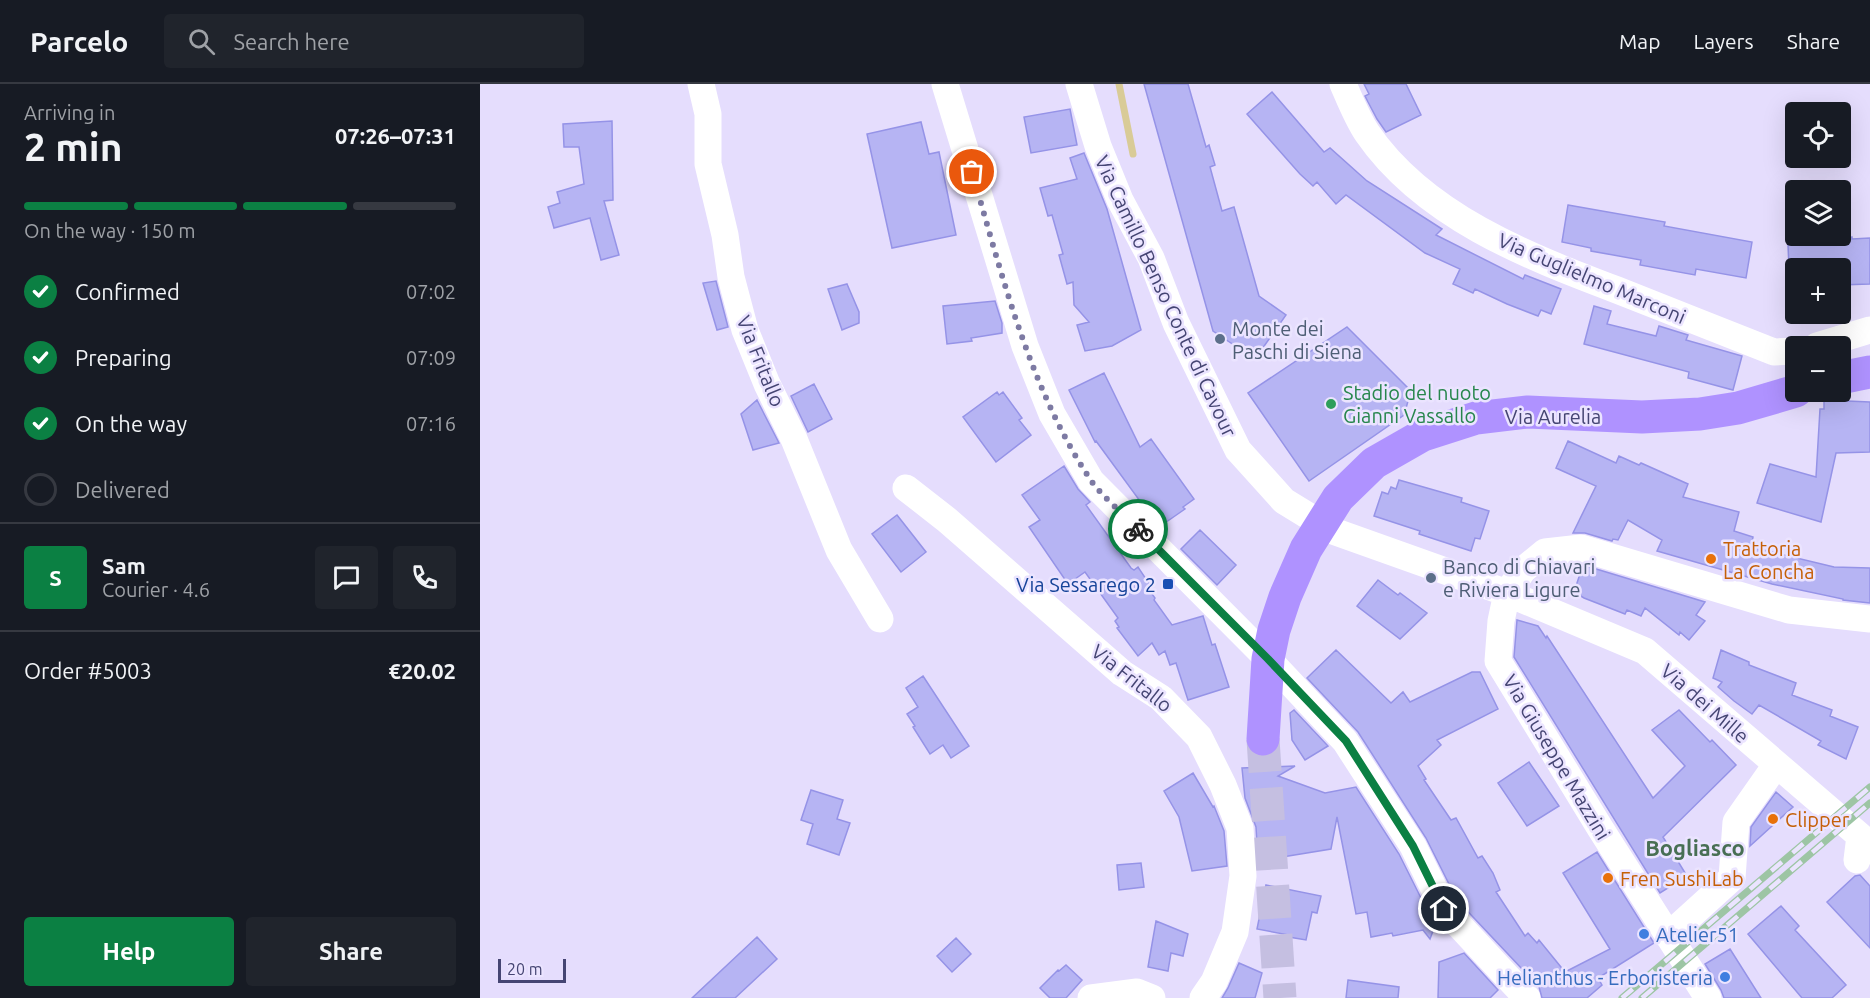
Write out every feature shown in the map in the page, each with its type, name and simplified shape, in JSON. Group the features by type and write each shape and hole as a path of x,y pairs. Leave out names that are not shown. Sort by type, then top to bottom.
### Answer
{"main road":[{"path":"1851,376 1870,372"},
{"name":"Via Aurelia","path":"1263,739 1271,645 1285,597 1306,549 1338,498 1374,463 1423,435 1476,418 1528,412 1642,417 1700,414 1738,408 1785,394"}],"street":[{"name":"Via Fritallo","path":"701,84 708,114 708,164 725,235 731,277 745,330 767,384 794,439 839,550 880,619"},
{"path":"945,84 1025,346 1052,414 1092,481 1271,645 1346,741 1413,846 1444,909 1527,998"},
{"path":"958,126 963,84"},
{"name":"Via Camillo Benso Conte di Cavour","path":"1079,84 1098,146 1120,200 1151,258 1176,323 1238,450 1284,501 1333,531 1507,593"},
{"name":"Via Guglielmo Marconi","path":"1343,84 1367,132 1395,167 1435,201 1490,235 1541,261 1774,351 1785,351"},
{"path":"1850,336 1870,330"},
{"name":"Via Fritallo","path":"906,488 947,520 1122,673 1161,698 1199,737 1223,785 1240,828 1243,876 1235,932 1214,982 1203,998"},
{"name":"Via Giuseppe Mazzini","path":"1708,998 1498,661 1501,621 1507,593 1523,570 1545,552 1581,548 1789,610 1870,619"},
{"name":"Via dei Mille","path":"1507,593 1645,651 1862,842"},
{"path":"1668,936 1732,878 1736,822 1776,765"},
{"path":"1091,998 1137,992 1152,998"}],"building":[{"path":"1144,84 1188,84 1206,147 1209,145 1215,165 1210,167 1222,211 1234,207 1259,296 1286,315 1255,359 1213,331"},
{"path":"1364,84 1406,84 1421,115 1386,132 1365,96 1369,94"},
{"path":"1272,92 1324,152 1330,148 1367,181 1442,229 1436,235 1523,279 1525,275 1561,289 1551,314 1541,310 1538,316 1475,289 1473,293 1453,284 1460,269 1425,253 1346,195 1336,204 1317,182 1313,186 1247,114"},
{"path":"1070,109 1077,145 1031,153 1024,117"},
{"path":"612,121 613,200 604,201 619,255 601,260 590,218 554,228 548,207 560,203 557,192 584,184 579,147 564,147 563,124"},
{"path":"921,122 929,154 939,152 956,235 892,248 867,134"},
{"path":"1084,153 1107,209 1141,330 1112,346 1085,351 1077,325 1089,322 1074,305 1073,282 1067,284 1059,255 1063,254 1052,215 1048,216 1040,188 1077,179 1070,158"},
{"path":"1568,205 1665,222 1664,226 1752,242 1746,278 1696,269 1695,275 1640,265 1641,260 1591,251 1591,248 1562,242"},
{"path":"1851,237 1852,239 1870,238 1870,284 1851,285 1851,258 1789,258 1788,246 1851,246"},
{"path":"716,281 728,327 717,330 703,283"},
{"path":"847,284 859,312 859,323 842,330 828,289"},
{"path":"995,301 1002,323 1002,333 971,338 972,341 947,344 943,306"},
{"path":"1594,306 1611,311 1607,324 1656,336 1659,326 1688,335 1686,340 1742,356 1733,390 1688,378 1689,372 1584,344"},
{"name":"Stadio del nuoto Gianni Vassallo","path":"1347,327 1411,391 1404,415 1309,481 1248,393"},
{"path":"1104,373 1140,447 1151,439 1194,499 1183,507 1185,509 1159,527 1095,442 1069,390"},
{"path":"814,384 832,419 808,432 791,396"},
{"path":"997,392 999,395 1003,392 1022,418 1019,420 1031,435 996,462 963,417"},
{"path":"757,400 779,443 753,450 741,414"},
{"path":"1824,402 1870,402 1870,452 1836,453 1821,522 1757,503 1770,464 1816,477 1820,409 1824,409"},
{"path":"1568,441 1616,463 1619,456 1639,465 1641,463 1688,484 1683,497 1739,512 1734,531 1753,537 1751,547 1834,567 1870,568 1870,603 1843,600 1772,584 1657,551 1662,540 1628,520 1618,540 1613,539 1612,541 1585,533 1573,533 1596,486 1556,468"},
{"path":"1064,466 1078,489 1090,502 1086,505 1131,568 1134,570 1138,567 1150,585 1147,587 1155,598 1154,600 1172,625 1203,616 1229,687 1188,700 1176,663 1170,665 1165,651 1159,655 1152,643 1138,656 1117,628 1119,627 1115,621 1118,618 1085,572 1068,584 1029,527 1040,520 1022,495"},
{"path":"1399,480 1462,498 1461,502 1489,511 1480,539 1475,538 1471,551 1374,516 1382,492 1388,494 1391,487 1396,489"},
{"path":"897,515 926,552 901,572 872,534"},
{"path":"1200,530 1236,565 1217,585 1181,549"},
{"path":"1583,565 1705,602 1696,615 1705,621 1689,640 1680,632 1679,635 1645,608 1641,616 1627,610 1625,614 1584,598 1574,592"},
{"path":"1378,580 1427,613 1400,639 1357,606"},
{"path":"1517,620 1538,626 1546,638 1547,636 1653,798 1685,766 1652,730 1679,710 1736,765 1663,837 1687,876 1660,893 1514,657"},
{"path":"1336,650 1391,703 1403,692 1410,702 1472,672 1480,672 1498,709 1437,740 1441,745 1418,766 1426,779 1424,780 1451,820 1456,818 1478,858 1482,856 1493,873 1500,890 1496,892 1525,936 1528,933 1537,943 1539,940 1565,972 1610,949 1563,873 1597,852 1654,943 1598,978 1602,985 1587,998 1542,998 1539,987 1457,900 1426,838 1358,732 1307,678"},
{"path":"1721,650 1749,662 1749,665 1796,683 1792,695 1832,710 1830,716 1858,727 1846,759 1818,745 1821,741 1759,705 1752,714 1734,701 1718,687 1722,682 1713,678"},
{"path":"923,676 969,746 951,758 943,745 930,754 907,714 918,707 906,688"},
{"path":"1294,710 1328,746 1305,760 1292,740 1290,713"},
{"path":"1529,762 1559,806 1527,826 1498,783"},
{"path":"1295,766 1278,776 1325,793 1356,787 1399,854 1430,916 1436,923 1430,939 1423,930 1393,936 1392,933 1371,937 1367,912 1356,914 1337,817 1331,849 1258,861 1256,827 1245,798 1242,768"},
{"path":"1193,773 1214,806 1224,831 1227,866 1192,871 1179,817 1164,791"},
{"path":"811,790 843,800 837,819 850,823 839,855 807,844 813,824 801,820"},
{"path":"1776,792 1793,807 1750,846 1751,827"},
{"path":"1141,863 1144,887 1119,890 1117,865"},
{"path":"1860,875 1870,886 1870,948 1827,902 1855,876"},
{"path":"1266,885 1321,896 1317,913 1312,912 1306,940 1257,929"},
{"path":"1781,906 1799,926 1795,930 1846,985 1832,998 1802,998 1748,934"},
{"path":"1156,921 1188,934 1183,956 1171,953 1168,971 1148,967"},
{"path":"757,937 777,959 735,998 692,998"},
{"path":"956,938 971,954 952,972 937,956"},
{"path":"1730,949 1761,998 1724,998 1705,964"},
{"path":"1464,953 1498,990 1490,998 1438,998 1439,962"},
{"path":"1239,963 1262,973 1255,998 1222,998 1228,988"},
{"path":"1066,965 1082,980 1066,998 1050,998 1040,988"},
{"path":"1348,980 1399,987 1398,998 1346,998"}],"waterway":[{"path":"1119,84 1133,154"}],"tunnel":[{"path":"1263,739 1280,998"}],"railway":[{"path":"1622,998 1870,787"},
{"path":"1642,998 1870,803"}],"way so far":[{"path":"972,172 1025,346 1052,414 1092,481 1138,529"}],"place":[{"name":"Monte dei Paschi di Siena","path":"1220,339"},
{"name":"Stadio del nuoto Gianni Vassallo","path":"1331,404"},
{"name":"Trattoria La Concha","path":"1711,559"},
{"name":"Banco di Chiavari e Riviera Ligure","path":"1431,578"},
{"name":"Via Sessarego 2","path":"1168,584"},
{"name":"Clipper","path":"1773,819"},
{"name":"Fren SushiLab","path":"1608,878"},
{"name":"Atelier51","path":"1644,934"},
{"name":"Helianthus - Erboristeria","path":"1725,977"}],"district":[{"name":"Bogliasco","path":"1695,847"}],"route":[{"path":"1138,529 1346,741 1413,846 1444,909"}]}
